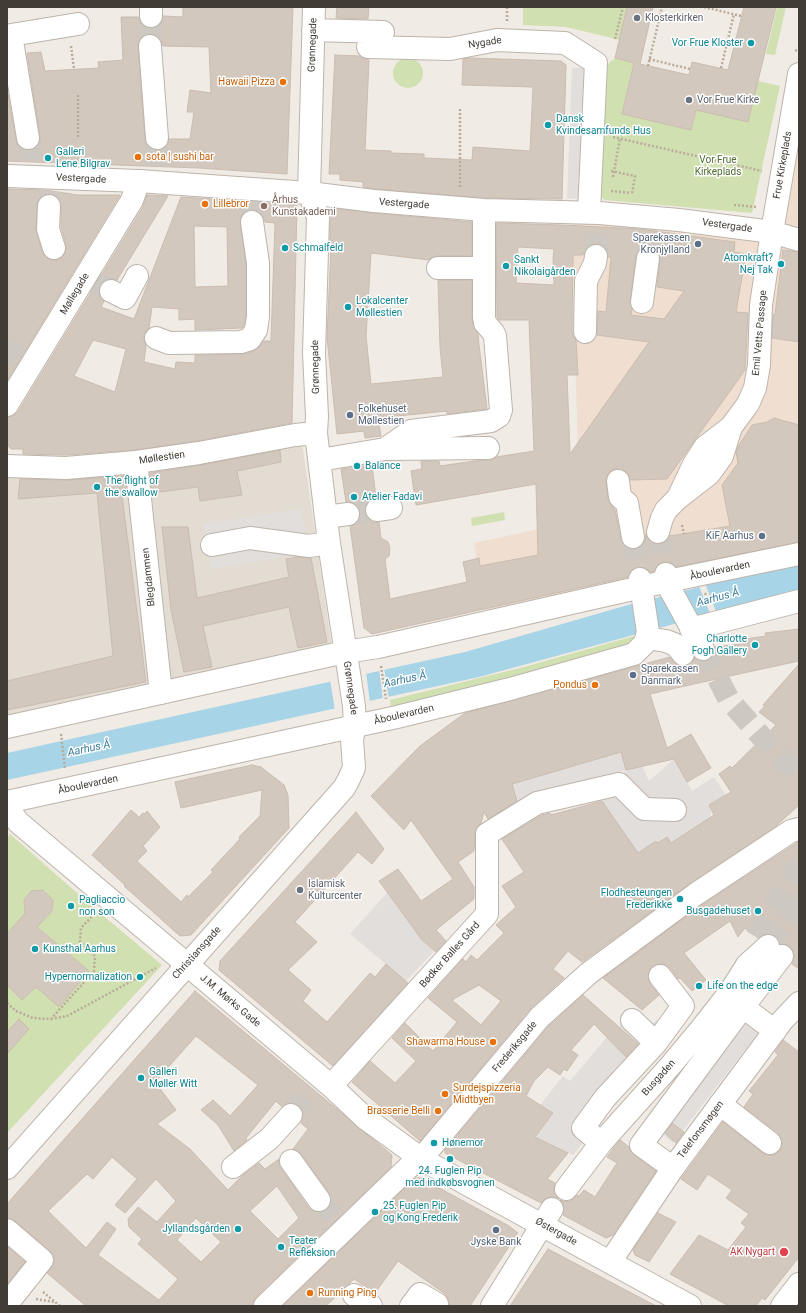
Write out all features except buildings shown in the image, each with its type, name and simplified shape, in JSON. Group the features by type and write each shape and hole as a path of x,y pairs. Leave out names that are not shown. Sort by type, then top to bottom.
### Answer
{"street":[{"name":"Grønnegade","path":"314,7 309,193 318,217 314,353 317,416 316,434 329,543 355,719"},
{"path":"28,138 11,35 78,24"},
{"path":"313,30 383,32"},
{"name":"Nygade","path":"368,47 450,49 497,40 565,43 596,63 593,132"},
{"path":"150,46 157,138"},
{"name":"Frue Kirkeplads","path":"772,232 799,74"},
{"path":"593,132 591,166 596,217"},
{"name":"Vestergade","path":"7,176 32,169 51,192 150,177 252,193 309,193 374,201 596,217 652,224 679,220 772,232 799,240"},
{"name":"Møllegade","path":"7,405 25,360 95,283 132,200 150,177"},
{"path":"51,192 48,229 54,248"},
{"path":"385,449 411,431 491,421 499,416 501,410 495,336 494,332 485,323 484,317 484,210"},
{"path":"156,338 169,343 241,342 250,339 256,330 258,317 258,263 252,222"},
{"name":"Emil Vetts Passage","path":"624,507 659,528 666,510 678,498 709,474 722,456 731,427 748,404 755,388 759,365 762,305 772,232"},
{"path":"585,332 586,281 595,263 596,256"},
{"path":"642,302 648,258"},
{"path":"438,268 484,268"},
{"path":"95,283 125,298 137,276"},
{"name":"Møllestien","path":"7,466 66,468 136,462 199,453 295,435 316,434"},
{"path":"320,460 385,449 488,448"},
{"name":"Blegdammen","path":"136,462 161,693"},
{"path":"624,480 620,497 633,537"},
{"path":"326,517 348,514"},
{"path":"212,545 250,538 309,546 329,543"},
{"name":"Åboulevarden","path":"7,727 161,693 346,658 378,647 668,581 799,554"},
{"path":"642,587 648,635 661,646 685,653 689,625 668,581"},
{"path":"689,625 799,601"},
{"name":"Åboulevarden","path":"7,802 355,719 397,717 510,689 634,654 640,648 648,635"},
{"name":"Christiansgade","path":"7,1168 344,788 354,768 352,739 355,719"},
{"name":"Bødker Balles Gård","path":"322,1084 487,914 487,834 538,803 619,784 644,809 675,810"},
{"name":"J.M. Mørks Gade","path":"7,807 18,822 187,965 322,1084 421,1159"},
{"name":"Frederiksgade","path":"264,1306 342,1224 411,1165 421,1159 540,1017 589,973 696,894 791,831 799,829"},
{"name":"Busgaden","path":"566,1189 601,1143 696,1035 730,992 747,965 769,946 743,1007"},
{"path":"601,1143 583,1128 605,1098 656,1043 683,1006 660,976"},
{"name":"Telefonsmøgen","path":"610,1262 673,1168 775,1031 799,1003"},
{"path":"673,1168 641,1145 743,1007 775,1031"},
{"path":"632,1020 656,1043"},
{"path":"725,1099 768,1133"},
{"path":"233,1167 269,1139 291,1115"},
{"name":"Østergade","path":"421,1159 548,1217 610,1262 690,1306"},
{"path":"291,1161 319,1200"},
{"path":"492,1306 548,1217"},
{"path":"7,1230 42,1260 7,1304"},
{"path":"782,1306 799,1284"},
{"path":"411,1306 420,1294 437,1304"}],"path":[{"path":"615,38 623,7"},
{"path":"648,66 662,7"},
{"path":"704,7 741,16"},
{"path":"721,68 734,14"},
{"path":"795,50 799,52"},
{"path":"649,59 690,69"},
{"path":"78,95 78,137"},
{"path":"458,208 460,108"},
{"path":"593,132 781,176"},
{"path":"612,178 620,138"},
{"path":"591,166 635,176 632,194"},
{"path":"610,191 611,184"},
{"path":"703,588 711,608"},
{"path":"381,665 386,702"},
{"path":"61,732 66,775"},
{"path":"50,1019 94,971 95,956 80,942 82,928 108,898"},
{"path":"7,1003 16,1011 33,1018 50,1019 67,1016 159,967 187,965"},
{"path":"33,1302 36,1299 55,1302 60,1306"}],"shaded area":[{"path":"572,68 585,68 580,199 567,198"},
{"path":"799,135 799,551 487,611 474,543 580,520 571,221 779,238"},
{"path":"300,429 332,648 7,718 7,471"},
{"path":"301,509 309,553 211,569 204,524"},
{"path":"621,752 626,770 517,801 512,784"},
{"path":"674,759 692,791 714,777 726,795 709,805 712,810 709,819 675,840 658,843 655,841 638,853 602,801 626,770 642,766 649,781"},
{"path":"387,893 422,940 434,951 406,981 350,934"},
{"path":"688,991 693,1006 600,1117 601,1121 573,1155 535,1137 553,1113 540,1105 563,1076 570,1081 607,1037 631,1062 644,1049 619,1026 636,1009 652,1024 665,1014"},
{"path":"746,1024 758,1033 673,1143 661,1133"}],"green space":[{"path":"515,7 627,7 620,40 566,27 523,25 523,8"},
{"path":"777,7 786,7 775,55 766,54"},
{"path":"408,58 419,62 423,73 419,84 408,88 397,84 393,73 397,62"},
{"name":"Vor Frue Kirkeplads","path":"615,58 634,63 622,114 691,130 696,110 758,81 780,86 752,213 605,200 602,198 607,65"},
{"path":"504,512 505,520 472,526 471,518"},
{"path":"634,636 627,646 541,671 391,708 390,700 524,667"},
{"path":"10,834 162,965 7,1133 7,985 22,1000 36,987 59,1006 89,971 32,923 35,920 45,919 52,911 53,900 31,891 24,900 25,913 7,934 7,839"}],"water":[{"name":"Aarhus Å","path":"799,562 799,590 479,677 7,780 7,753 465,652 628,605"}],"pier":[{"path":"705,583 717,614 711,616 698,584"},
{"path":"384,668 389,699 383,700 379,669"},
{"path":"366,672 370,703 335,711 330,679"}],"tunnel":[{"path":"150,46 151,16"},
{"path":"28,138 32,162"},
{"path":"156,166 157,138"},
{"path":"49,206 51,191"},
{"path":"252,197 252,222"},
{"path":"596,256 598,226"},
{"path":"648,258 651,230"},
{"path":"92,281 111,291"},
{"path":"7,348 19,356"},
{"path":"348,514 377,510"},
{"path":"658,532 666,574"},
{"path":"633,537 640,579"},
{"path":"703,649 729,700 767,743 799,775"},
{"path":"756,937 799,865"},
{"path":"768,946 799,898"},
{"path":"291,1115 312,1089"},
{"path":"319,1200 338,1220"}],"place":[{"name":"Klosterkirken","path":"637,18"},
{"name":"Vor Frue Kloster","path":"751,43"},
{"name":"Hawaii Pizza","path":"283,82"},
{"name":"Vor Frue Kirke","path":"689,100"},
{"name":"Dansk Kvindesamfunds Hus","path":"548,125"},
{"name":"sota | sushi bar","path":"138,157"},
{"name":"Galleri Lene Bilgrav","path":"48,158"},
{"name":"Lillebror","path":"205,204"},
{"name":"Århus Kunstakademi","path":"264,206"},
{"name":"Sparekassen Kronjylland","path":"698,244"},
{"name":"Schmalfeld","path":"285,248"},
{"name":"Atomkraft? Nej Tak","path":"781,264"},
{"name":"Sankt Nikolaigården","path":"506,266"},
{"name":"Lokalcenter Møllestien","path":"348,307"},
{"name":"Folkehuset Møllestien","path":"350,415"},
{"name":"Balance","path":"357,466"},
{"name":"The flight of the swallow","path":"97,487"},
{"name":"Atelier Fadavi","path":"354,497"},
{"name":"KiF Aarhus","path":"762,536"},
{"name":"Charlotte Fogh Gallery","path":"755,645"},
{"name":"Sparekassen Danmark","path":"633,675"},
{"name":"Pondus","path":"595,685"},
{"name":"Islamisk Kulturcenter","path":"300,890"},
{"name":"Flodhesteungen Frederikke","path":"680,899"},
{"name":"Pagliaccio non son","path":"71,906"},
{"name":"Busgadehuset","path":"758,911"},
{"name":"Kunsthal Aarhus","path":"35,949"},
{"name":"Hypernormalization","path":"140,977"},
{"name":"Life on the edge","path":"699,986"},
{"name":"Shawarma House","path":"493,1042"},
{"name":"Galleri Møller Witt","path":"141,1078"},
{"name":"Surdejspizzeria Midtbyen","path":"445,1094"},
{"name":"Brasserie Belli","path":"438,1111"},
{"name":"Hønemor","path":"434,1143"},
{"name":"24. Fuglen Pip med indkøbsvognen","path":"450,1159"},
{"name":"25. Fuglen Pip og Kong Frederik","path":"375,1212"},
{"name":"Jyllandsgården","path":"238,1229"},
{"name":"Jyske Bank","path":"496,1230"},
{"name":"Teater Refleksion","path":"281,1247"},
{"name":"AK Nygart","path":"784,1252"},
{"name":"Running Ping","path":"310,1293"}]}
